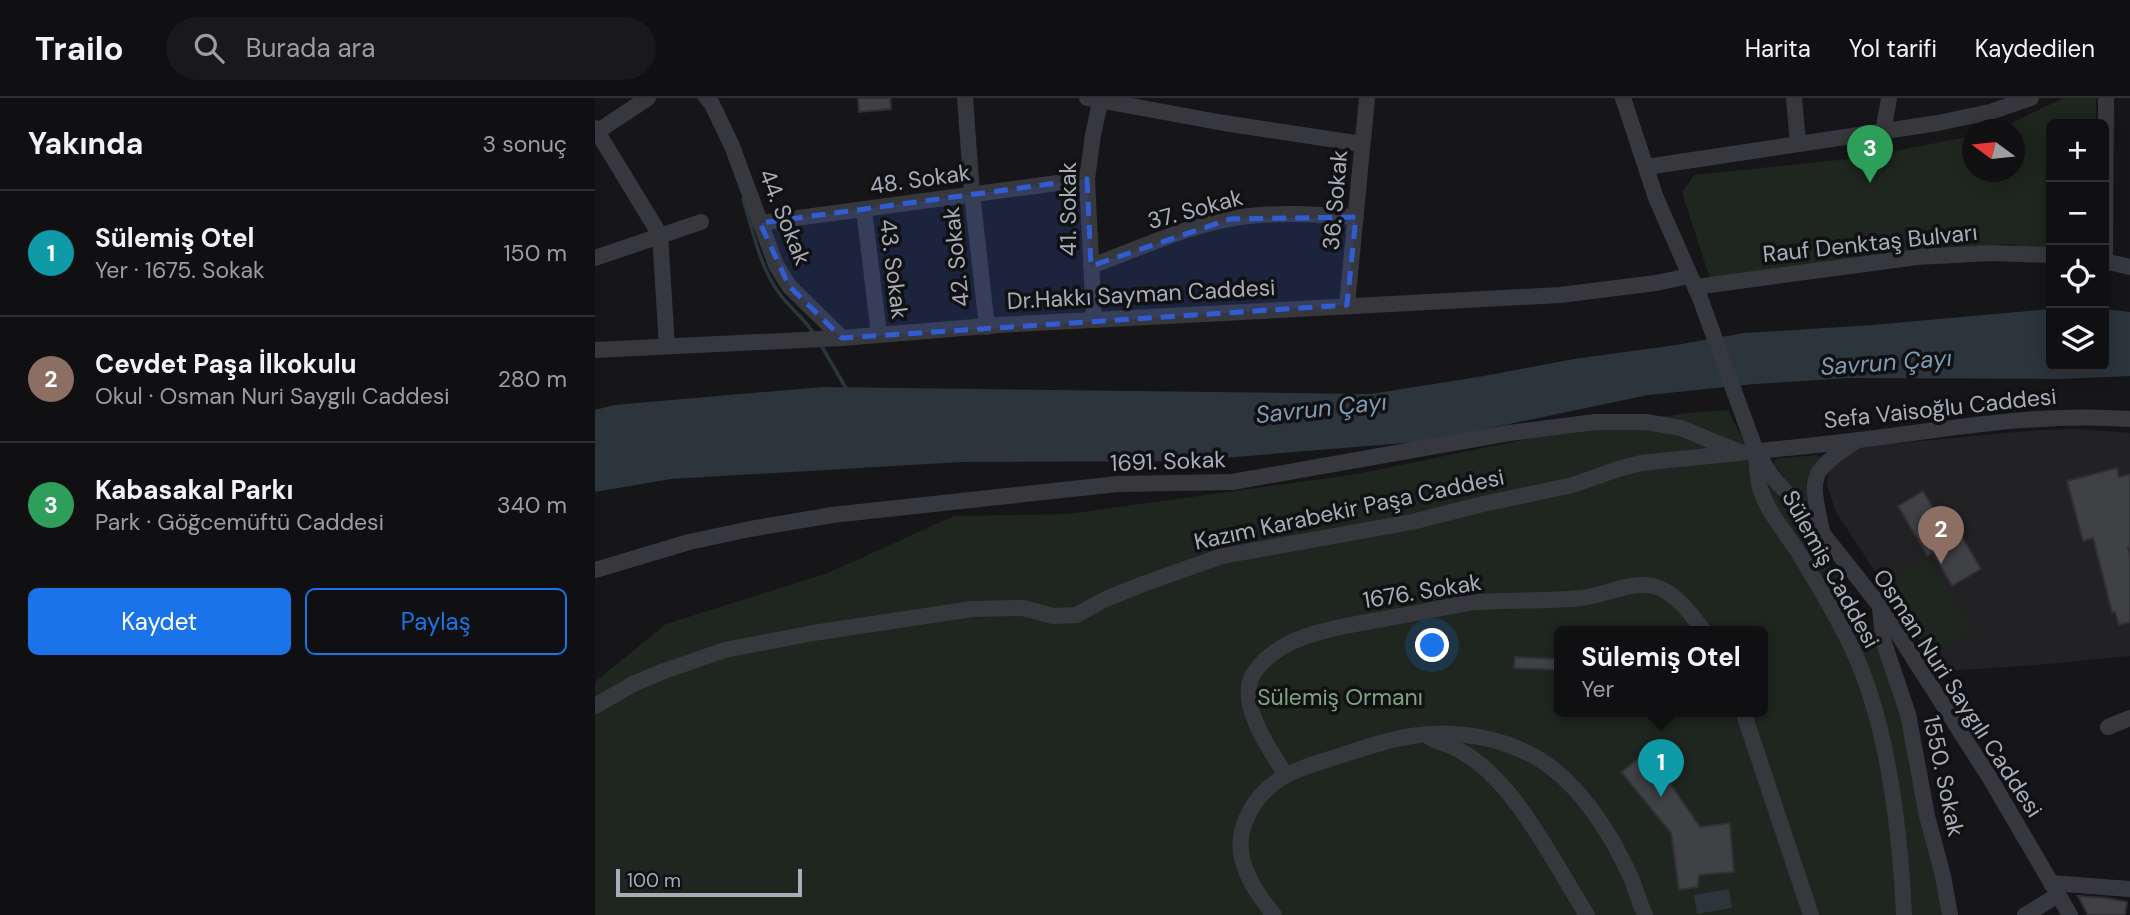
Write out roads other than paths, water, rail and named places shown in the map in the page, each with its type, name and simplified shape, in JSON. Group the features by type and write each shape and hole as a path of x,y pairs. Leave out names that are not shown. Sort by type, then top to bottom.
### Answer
{"street":[{"path":"648,98 596,131 660,235 667,346"},
{"name":"44. Sokak","path":"709,98 732,146 776,265 789,286 842,338"},
{"name":"42. Sokak","path":"965,98 972,194 987,327"},
{"name":"36. Sokak","path":"1347,305 1367,98"},
{"path":"1623,98 1666,222 1695,287 1749,446"},
{"path":"1794,98 1798,144"},
{"path":"1883,132 1889,98"},
{"path":"1646,167 1883,132 1990,105 2031,98"},
{"path":"2104,245 2106,98"},
{"path":"1096,99 1362,144"},
{"name":"41. Sokak","path":"1094,320 1087,179 1096,99"},
{"name":"48. Sokak","path":"760,223 1087,179"},
{"name":"43. Sokak","path":"864,209 879,335"},
{"name":"37. Sokak","path":"1091,266 1230,219 1271,214 1356,217"},
{"path":"595,258 701,222"},
{"name":"Rauf Denktaş Bulvarı","path":"1695,287 1917,257 1991,253 2046,255"},
{"path":"2109,262 2130,267"},
{"name":"Dr.Hakkı Sayman Caddesi","path":"595,350 813,340 1094,320 1560,295 1656,283 1695,287"},
{"name":"Sefa Vaisoğlu Caddesi","path":"1749,446 1857,440 2030,419 2084,416 2130,419"},
{"name":"1691. Sokak","path":"595,570 689,542 832,515 1118,484 1232,482 1509,433 1595,422 1646,422 1749,446"},
{"path":"1823,534 1814,489 1815,477 1821,467 1857,440"},
{"name":"Osman Nuri Saygılı Caddesi","path":"1749,446 1880,606 1974,752 2070,915"},
{"name":"Kazım Karabekir Paşa Caddesi","path":"595,706 633,684 725,650 825,631 972,609 1023,608 1053,616 1076,615 1143,584 1222,556 1412,522 1507,498 1573,485 1641,463 1749,446"},
{"name":"Sülemiş Caddesi","path":"1749,446 1758,482 1768,507 1841,626 1868,688 1894,795 1904,915"},
{"name":"1676. Sokak","path":"1286,775 1258,728 1249,691 1253,674 1263,663 1288,644 1304,637 1330,629 1469,603 1577,599 1636,585 1658,588 1668,593 1700,626"},
{"name":"1550. Sokak","path":"1880,606 1884,640 1909,714 1927,816 1951,915"},
{"path":"1745,717 1811,915"},
{"path":"2108,727 2130,718"},
{"path":"1421,735 1464,752 1504,787 1556,863 1587,915"},
{"path":"1274,915 1249,879 1241,845 1244,823 1265,790 1286,775 1371,745 1421,735 1463,736 1497,741 1548,765 1583,799 1606,832 1632,881 1645,915"},
{"path":"2025,915 2055,889 2130,889"}],"water":[{"name":"Savrun Çayı","path":"2046,309 2046,371 2109,371 2109,310 2130,312 2130,376 2061,379 1849,378 1755,384 1648,395 1428,441 1186,461 961,462 671,479 595,492 595,410 614,405 823,387 1371,394 1744,333"},
{"path":"1729,889 1732,908 1697,914 1694,895"}],"waterway":[{"path":"699,98 704,105"},
{"path":"743,199 766,271 783,298 815,335"},
{"path":"821,345 847,390"}],"place":[{"name":"Kabasakal Parkı","path":"1870,183"},
{"name":"Cevdet Paşa İlkokulu","path":"1941,564"},
{"name":"Sülemiş Otel","path":"1661,797"}],"park label":[{"name":"Sülemiş Ormanı","path":"1340,697"}]}
